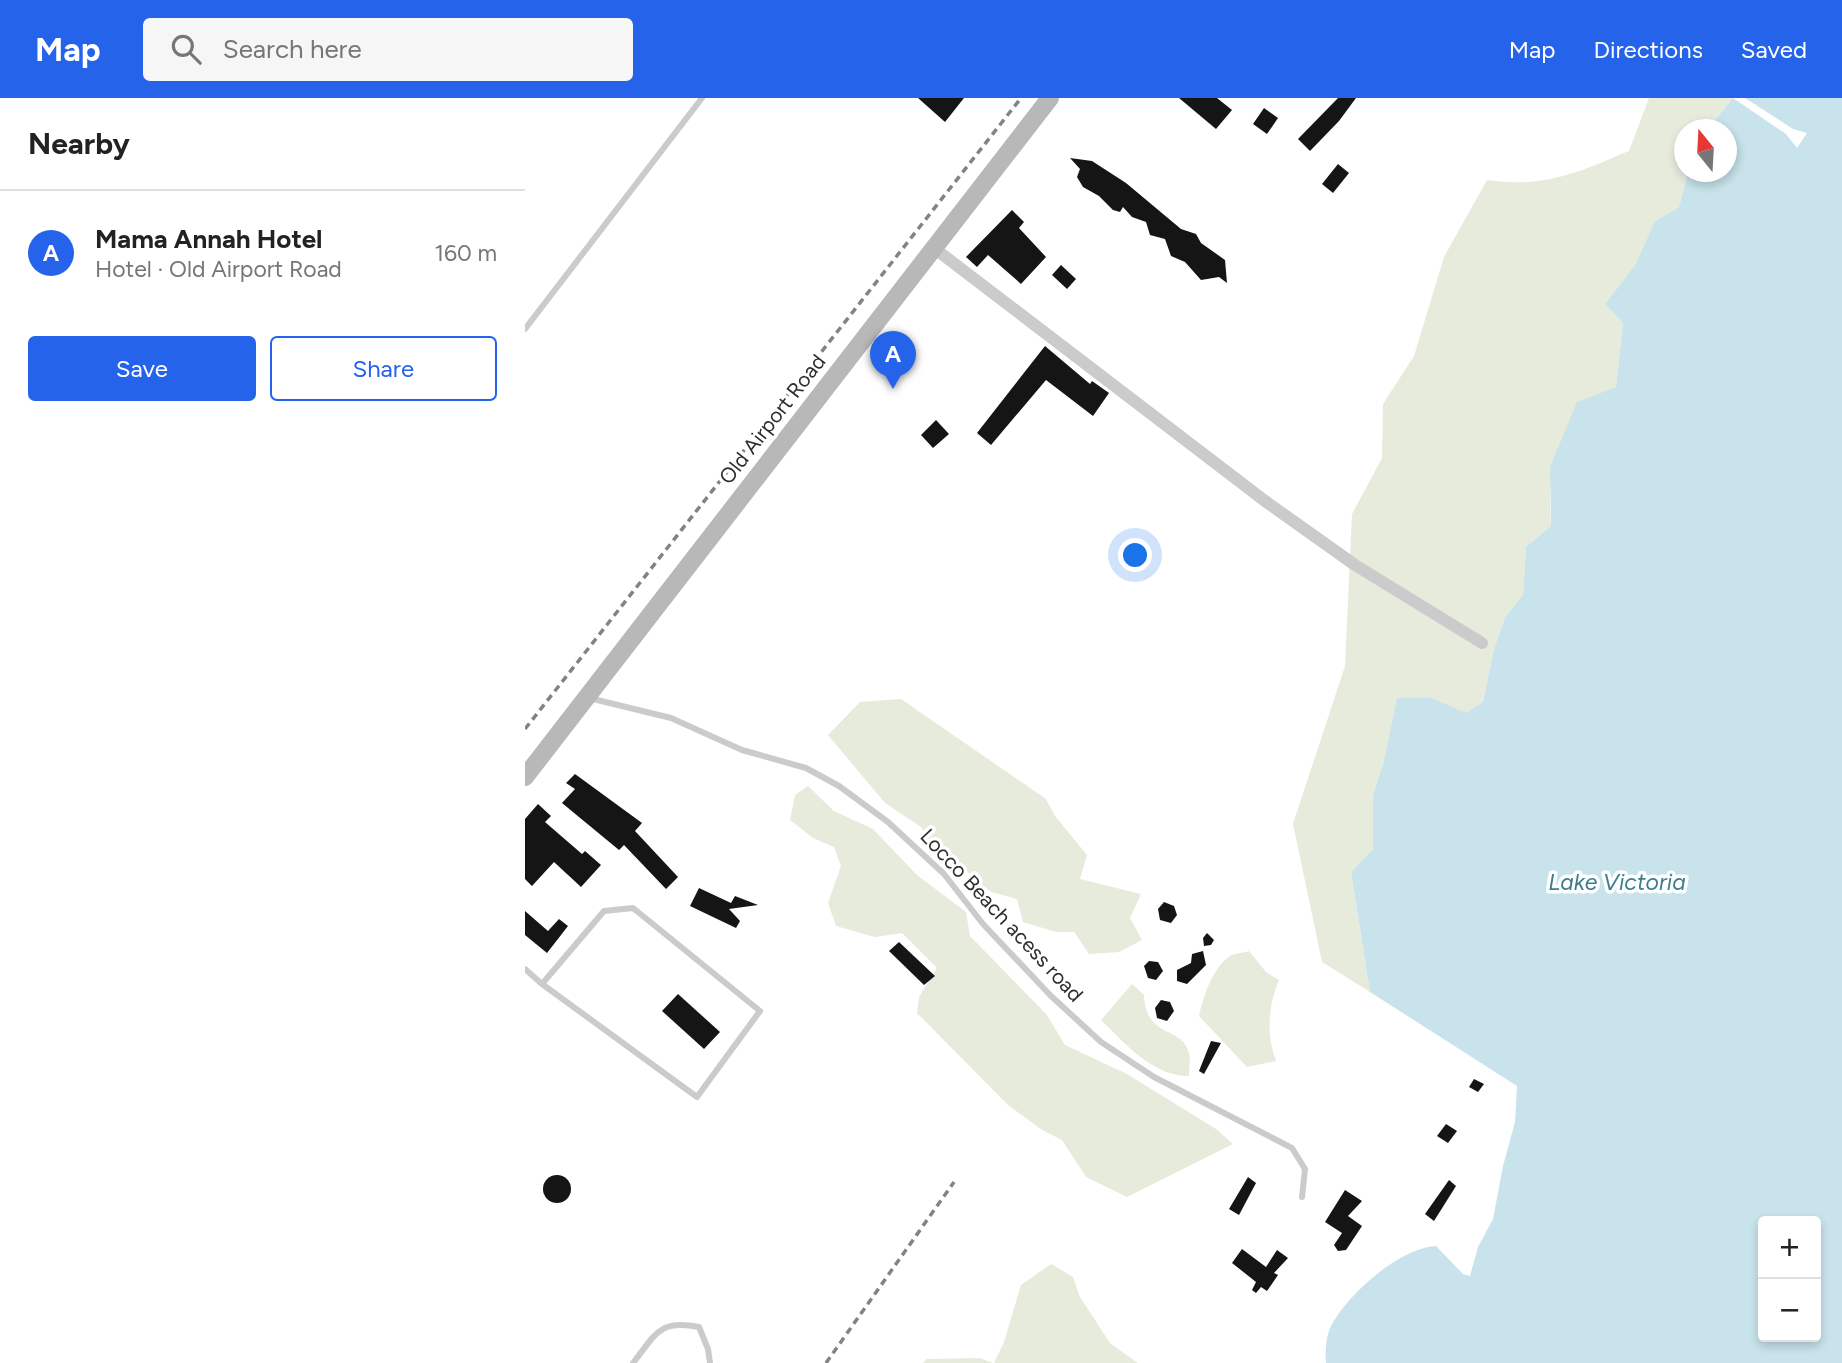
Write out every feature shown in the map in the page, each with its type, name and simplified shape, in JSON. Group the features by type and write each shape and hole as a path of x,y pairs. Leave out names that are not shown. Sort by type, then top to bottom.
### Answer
{"main road":[{"name":"Old Airport Road","path":"528,773 1049,98"}],"street":[{"path":"934,248 1265,501 1355,565 1482,643"}],"lane":[{"path":"525,329 702,98"},
{"name":"Locco Beach acess road","path":"587,698 671,718 742,750 806,768 839,786 888,822 944,874 1008,951 1101,1042 1153,1077 1291,1148 1301,1159 1305,1169 1302,1197"},
{"path":"525,969 542,984 697,1097 760,1011 633,908 604,911 542,984"},
{"path":"633,1363 658,1331 676,1323 699,1327 708,1349 710,1363"}],"shaded area":[{"path":"1649,98 1733,98 1716,119 1674,119 1674,182 1685,182 1679,207 1655,221 1635,265 1605,304 1623,323 1616,387 1569,432 1554,460 1550,499 1551,526 1526,547 1523,595 1505,617 1494,649 1483,702 1467,714 1432,698 1384,761 1373,795 1373,849 1351,872 1370,992 1322,962 1293,824 1345,666 1352,514 1382,458 1383,404 1414,356 1444,257 1487,180 1526,182 1560,177 1629,151"},
{"path":"901,699 1046,799 1055,816 1087,855 1080,879 1141,894 1130,918 1142,940 1119,952 1089,954 1074,932 1056,932 1023,922 1017,899 991,892 964,869 934,851 921,827 885,803 828,735 860,702"},
{"path":"808,786 834,811 873,829 917,875 966,912 970,936 1047,1015 1065,1045 1127,1074 1216,1129 1233,1144 1127,1197 1086,1177 1062,1140 1042,1130 1008,1105 917,1013 919,997 937,968 902,933 875,937 836,926 828,903 841,866 834,847 813,838 790,820 795,795"},
{"path":"1249,951 1266,972 1279,980 1272,1000 1270,1021 1276,1061 1247,1067 1199,1016 1206,991 1219,966 1232,955"},
{"path":"1132,984 1144,995 1146,1009 1157,1026 1185,1044 1190,1056 1189,1076 1176,1075 1151,1065 1101,1020"},
{"path":"1051,1264 1073,1277 1080,1297 1110,1343 1138,1363 994,1363 1004,1342 1021,1285"},
{"path":"980,1358 993,1363 923,1363 927,1359"}],"water":[{"name":"Lake Victoria","path":"1733,98 1842,98 1842,1363 1326,1363 1328,1334 1339,1313 1362,1287 1391,1264 1406,1255 1436,1246 1463,1274 1470,1276 1478,1247 1493,1219 1515,1122 1517,1086 1370,992 1351,872 1373,849 1373,795 1384,761 1397,698 1432,698 1466,713 1483,702 1494,649 1505,617 1523,595 1526,547 1551,526 1550,467 1577,402 1616,387 1623,323 1605,304 1635,265 1655,221 1679,207 1685,182 1737,182 1737,119 1716,119"}],"pier":[{"path":"1733,98 1745,98 1793,129 1807,133 1797,148 1786,134"}],"building":[{"path":"918,98 964,98 945,122"},
{"path":"1179,98 1217,98 1232,110 1216,129"},
{"path":"1338,98 1356,98 1339,121 1310,151 1298,139"},
{"path":"1264,108 1278,118 1267,134 1253,124"},
{"path":"1070,158 1092,161 1126,183 1181,229 1196,234 1201,243 1225,260 1227,283 1219,277 1201,280 1185,262 1171,256 1165,239 1150,235 1146,222 1132,217 1123,207 1120,212 1113,210 1099,196 1083,187 1077,177 1080,169"},
{"path":"1338,164 1349,173 1333,193 1322,184"},
{"path":"1012,210 1024,222 1019,228 1046,257 1021,284 988,255 977,267 966,257"},
{"path":"1061,265 1076,279 1067,289 1052,275"},
{"path":"1045,346 1090,384 1092,381 1109,393 1093,416 1046,380 991,445 977,433"},
{"path":"936,420 949,434 933,448 921,435"},
{"path":"575,774 642,823 635,831 678,877 666,889 624,845 619,850 562,803 575,789 566,783"},
{"path":"538,804 551,816 545,822 582,854 585,851 601,865 581,887 554,862 532,886 525,879 525,819"},
{"path":"699,888 731,903 735,896 758,905 729,909 740,921 736,928 690,906"},
{"path":"1164,902 1174,906 1177,915 1171,923 1160,920 1158,909"},
{"path":"525,911 548,931 559,919 568,926 547,953 525,935"},
{"path":"1207,933 1214,940 1211,945 1204,946 1203,938"},
{"path":"899,942 935,976 924,985 889,951"},
{"path":"1203,951 1206,965 1187,984 1177,981 1177,970 1191,963 1192,954"},
{"path":"1149,961 1158,962 1163,971 1156,980 1148,978 1144,966"},
{"path":"678,994 720,1032 704,1049 662,1011"},
{"path":"1161,1000 1170,1002 1174,1011 1167,1021 1157,1018 1155,1008"},
{"path":"1211,1041 1221,1043 1204,1074 1199,1071"},
{"path":"1474,1079 1484,1084 1478,1092 1469,1087"},
{"path":"1446,1124 1457,1131 1448,1143 1437,1136"},
{"path":"557,1175 567,1179 571,1189 567,1199 557,1203 547,1199 543,1189 547,1179"},
{"path":"1248,1177 1256,1183 1239,1215 1229,1209"},
{"path":"1449,1180 1456,1186 1434,1221 1425,1214"},
{"path":"1345,1190 1362,1201 1348,1216 1362,1226 1346,1250 1338,1251 1334,1245 1342,1233 1325,1222"},
{"path":"1242,1249 1266,1267 1277,1250 1288,1258 1274,1273 1278,1275 1267,1291 1261,1287 1256,1293 1252,1290 1256,1282 1232,1263"}],"railway":[{"path":"525,729 1021,98"},
{"path":"826,1363 954,1182"}],"place":[{"name":"Mama Annah Hotel","path":"893,389"}]}
